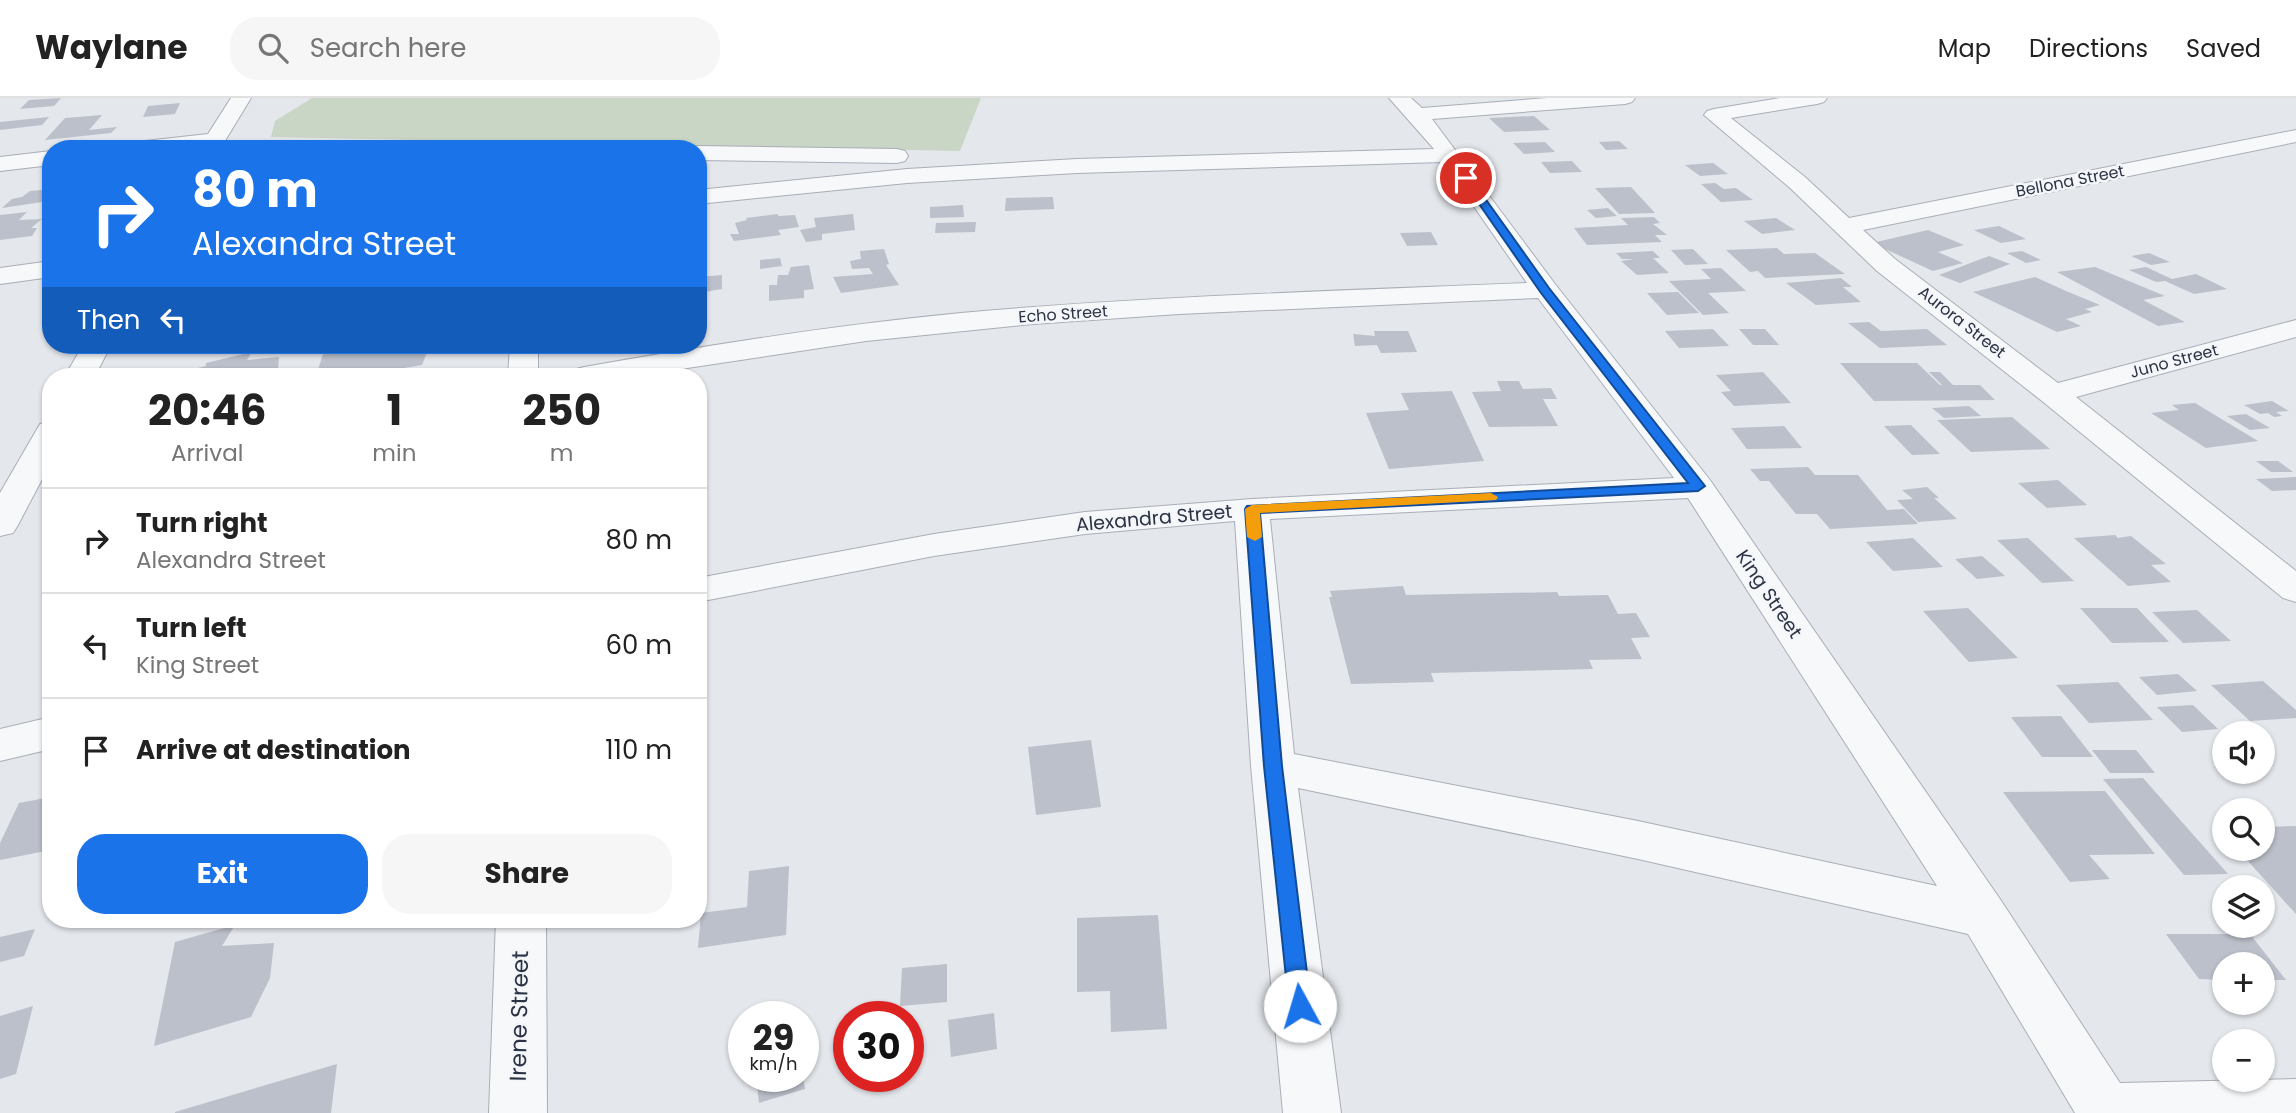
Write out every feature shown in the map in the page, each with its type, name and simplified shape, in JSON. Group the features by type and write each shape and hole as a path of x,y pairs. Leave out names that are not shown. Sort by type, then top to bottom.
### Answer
{"street":[{"path":"215,140 241,98"},
{"path":"1408,106 1625,98"},
{"name":"Aurora Street","path":"1817,98 1705,109 1797,182 1886,265 2053,394 2296,590"},
{"name":"King Street","path":"1408,106 1450,155 1545,290 1698,486 1984,917 2107,1112"},
{"name":"Bellona Street","path":"1844,226 2296,136"},
{"path":"707,153 930,156 1077,166"},
{"path":"707,196 906,176 1077,166 1450,155"},
{"path":"0,164 42,159"},
{"path":"0,276 42,270"},
{"name":"Echo Street","path":"634,368 853,333 973,321 1199,305 1545,290"},
{"name":"Juno Street","path":"2053,394 2290,333"},
{"path":"0,525 42,447"},
{"name":"Alexandra Street","path":"707,588 934,545 1085,523 1252,509 1698,486"},
{"path":"1252,509 1273,766 1312,1113"},
{"path":"0,745 42,735"},
{"path":"1273,766 1638,840 1984,917"},
{"name":"Irene Street","path":"518,1113 521,928"},
{"path":"2107,1112 2296,1106"}],"green space":[{"path":"312,98 981,98 960,151 707,146 707,140 271,137 275,121"}],"building":[{"path":"61,98 54,106 20,109 29,100"},
{"path":"180,103 175,114 143,117 148,106"},
{"path":"102,115 89,130 117,127 111,133 45,140 65,118"},
{"path":"1534,116 1550,130 1504,132 1489,118"},
{"path":"49,117 42,125 0,130 0,122"},
{"path":"1619,141 1628,149 1606,150 1599,142"},
{"path":"1545,142 1555,152 1524,154 1513,143"},
{"path":"1572,161 1582,172 1550,173 1541,162"},
{"path":"1713,163 1728,174 1700,176 1685,165"},
{"path":"1715,183 1724,189 1736,188 1753,200 1721,202 1701,184"},
{"path":"1631,187 1655,213 1619,214 1595,188"},
{"path":"42,190 42,202 2,208 12,199 22,197 30,191"},
{"path":"1053,197 1054,209 1005,211 1006,198"},
{"path":"963,205 964,217 930,218 930,207"},
{"path":"1608,208 1617,216 1596,218 1587,210"},
{"path":"27,212 19,220 42,219 31,228 37,228 32,236 0,240 0,215"},
{"path":"853,214 855,230 822,234 822,240 806,242 800,230 816,227 814,218"},
{"path":"795,215 799,227 778,230 781,235 734,241 730,234 739,234 735,223 747,220 746,218"},
{"path":"1654,217 1660,223 1653,224 1667,235 1655,235 1662,242 1587,245 1574,228 1628,225 1621,218"},
{"path":"1776,218 1795,230 1762,234 1744,221"},
{"path":"976,222 975,232 935,233 936,223"},
{"path":"1999,226 2026,239 2001,243 1974,230"},
{"path":"1928,230 1964,245 1938,252 1963,263 1933,271 1872,243"},
{"path":"1431,232 1438,245 1407,246 1400,233"},
{"path":"1777,248 1784,254 1815,253 1845,274 1765,278 1758,271 1750,272 1726,250"},
{"path":"884,249 889,264 886,265 899,285 841,293 833,277 873,274 869,268 852,269 850,261 861,259 860,251"},
{"path":"1693,249 1708,264 1685,265 1671,250"},
{"path":"1653,251 1660,258 1653,258 1669,273 1637,275 1621,261 1634,259 1622,259 1616,253"},
{"path":"2022,251 2041,260 2026,263 2007,253"},
{"path":"2149,253 2170,262 2151,265 2131,256"},
{"path":"1989,256 2010,264 1960,283 1939,275"},
{"path":"780,258 782,266 760,269 760,260"},
{"path":"809,265 814,289 804,290 804,298 769,301 769,285 777,285 778,275 788,275 791,267"},
{"path":"2095,267 2165,296 2143,300 2185,322 2158,326 2057,272"},
{"path":"2146,267 2172,279 2196,274 2227,289 2194,294 2165,281 2156,282 2129,270"},
{"path":"1721,268 1746,291 1708,293 1729,313 1703,315 1669,281 1711,279 1701,269"},
{"path":"722,275 722,289 707,292 707,276"},
{"path":"2035,277 2100,305 2085,309 2092,312 2066,319 2081,326 2057,332 1973,292"},
{"path":"1841,278 1852,287 1843,287 1861,302 1816,305 1786,283"},
{"path":"1678,292 1699,313 1667,315 1647,293"},
{"path":"1869,322 1881,331 1927,329 1947,345 1880,348 1848,323"},
{"path":"1713,329 1729,346 1679,348 1665,331"},
{"path":"1739,329 1765,329 1779,345 1753,345"},
{"path":"1374,331 1408,331 1417,352 1381,353 1377,345 1355,346 1353,334 1375,336"},
{"path":"244,354 251,354 247,360 279,357 278,368 198,368 206,366 206,363"},
{"path":"323,354 426,354 422,365 404,368 319,368"},
{"path":"1840,363 1917,363 1940,385 1929,372 1940,372 1953,385 1980,385 1995,400 1874,401"},
{"path":"1763,372 1791,403 1734,406 1721,392 1731,391 1716,375"},
{"path":"1497,381 1519,381 1523,389 1551,388 1557,399 1543,399 1558,426 1489,427 1472,392 1501,391"},
{"path":"1452,391 1484,461 1389,469 1366,413 1409,410 1401,393"},
{"path":"2272,401 2289,411 2276,412 2282,416 2274,417 2268,413 2260,414 2244,405"},
{"path":"2195,403 2258,441 2206,448 2151,413 2179,410 2172,405"},
{"path":"1969,406 1981,416 1944,418 1932,408"},
{"path":"2246,414 2270,428 2250,430 2227,416"},
{"path":"2012,417 2050,449 1971,452 1937,420"},
{"path":"1911,425 1940,454 1912,455 1884,426"},
{"path":"1784,426 1802,448 1747,449 1731,428"},
{"path":"2256,461 2278,461 2293,472 2271,472"},
{"path":"1808,467 1815,475 1858,475 1887,510 1904,509 1918,524 1830,529 1817,514 1796,514 1769,481 1760,481 1750,469"},
{"path":"2296,477 2296,490 2272,491 2256,479"},
{"path":"2058,480 2087,505 2047,508 2018,483"},
{"path":"1927,487 1939,498 1934,498 1957,519 1918,522 1897,500 1913,499 1902,490"},
{"path":"2115,535 2118,538 2131,536 2166,564 2151,565 2171,582 2128,586 2074,538"},
{"path":"1913,538 1943,567 1893,571 1866,542"},
{"path":"2028,538 2074,581 2042,583 1997,540"},
{"path":"1982,556 2005,576 1977,579 1955,559"},
{"path":"1403,586 1406,595 1557,592 1559,596 1608,595 1618,614 1636,613 1650,637 1631,638 1642,659 1589,660 1593,669 1431,673 1434,682 1351,684 1329,597 1332,597 1330,591"},
{"path":"1968,608 2018,658 1969,662 1923,611"},
{"path":"2080,608 2137,608 2169,642 2112,643"},
{"path":"2197,610 2231,641 2183,643 2152,612"},
{"path":"2178,674 2197,691 2157,695 2139,677"},
{"path":"2263,681 2296,710 2296,718 2250,721 2211,685"},
{"path":"2118,682 2153,720 2089,723 2056,685"},
{"path":"2193,705 2212,723 2212,730 2182,732 2157,707"},
{"path":"2061,716 2093,757 2042,757 2011,717"},
{"path":"1091,740 1101,807 1036,815 1028,747"},
{"path":"2092,750 2136,750 2155,773 2110,773"},
{"path":"2143,778 2212,856 2212,861 2216,861 2228,874 2184,875 2103,779"},
{"path":"2105,791 2155,854 2089,855 2110,879 2070,882 2003,792"},
{"path":"42,799 42,852 0,860 0,843 19,803"},
{"path":"2296,826 2296,914 2275,891 2275,875 2261,875 2248,861 2275,861 2275,827"},
{"path":"789,866 786,935 698,948 700,928 707,928 707,912 747,907 749,871"},
{"path":"1158,915 1167,1029 1111,1032 1110,991 1077,992 1077,918"},
{"path":"233,928 222,946 274,943 270,978 251,1017 154,1046 175,942"},
{"path":"35,929 24,956 0,962 0,937"},
{"path":"2166,934 2212,934 2212,938 2253,938 2264,952 2212,952 2212,980 2199,979"},
{"path":"947,964 947,1002 924,1004 924,1001 900,1001 902,968"},
{"path":"2275,966 2286,980 2275,980"},
{"path":"33,1006 16,1074 0,1079 0,1016"},
{"path":"994,1013 997,1049 951,1057 948,1020"},
{"path":"337,1064 331,1113 175,1113 175,1112"},
{"path":"758,1092 795,1092 759,1103"}],"slow traffic":[{"path":"1255,537 1252,509 1491,497"}],"route":[{"path":"1300,1006 1273,766 1252,509 1698,486 1545,290 1466,178"}]}
